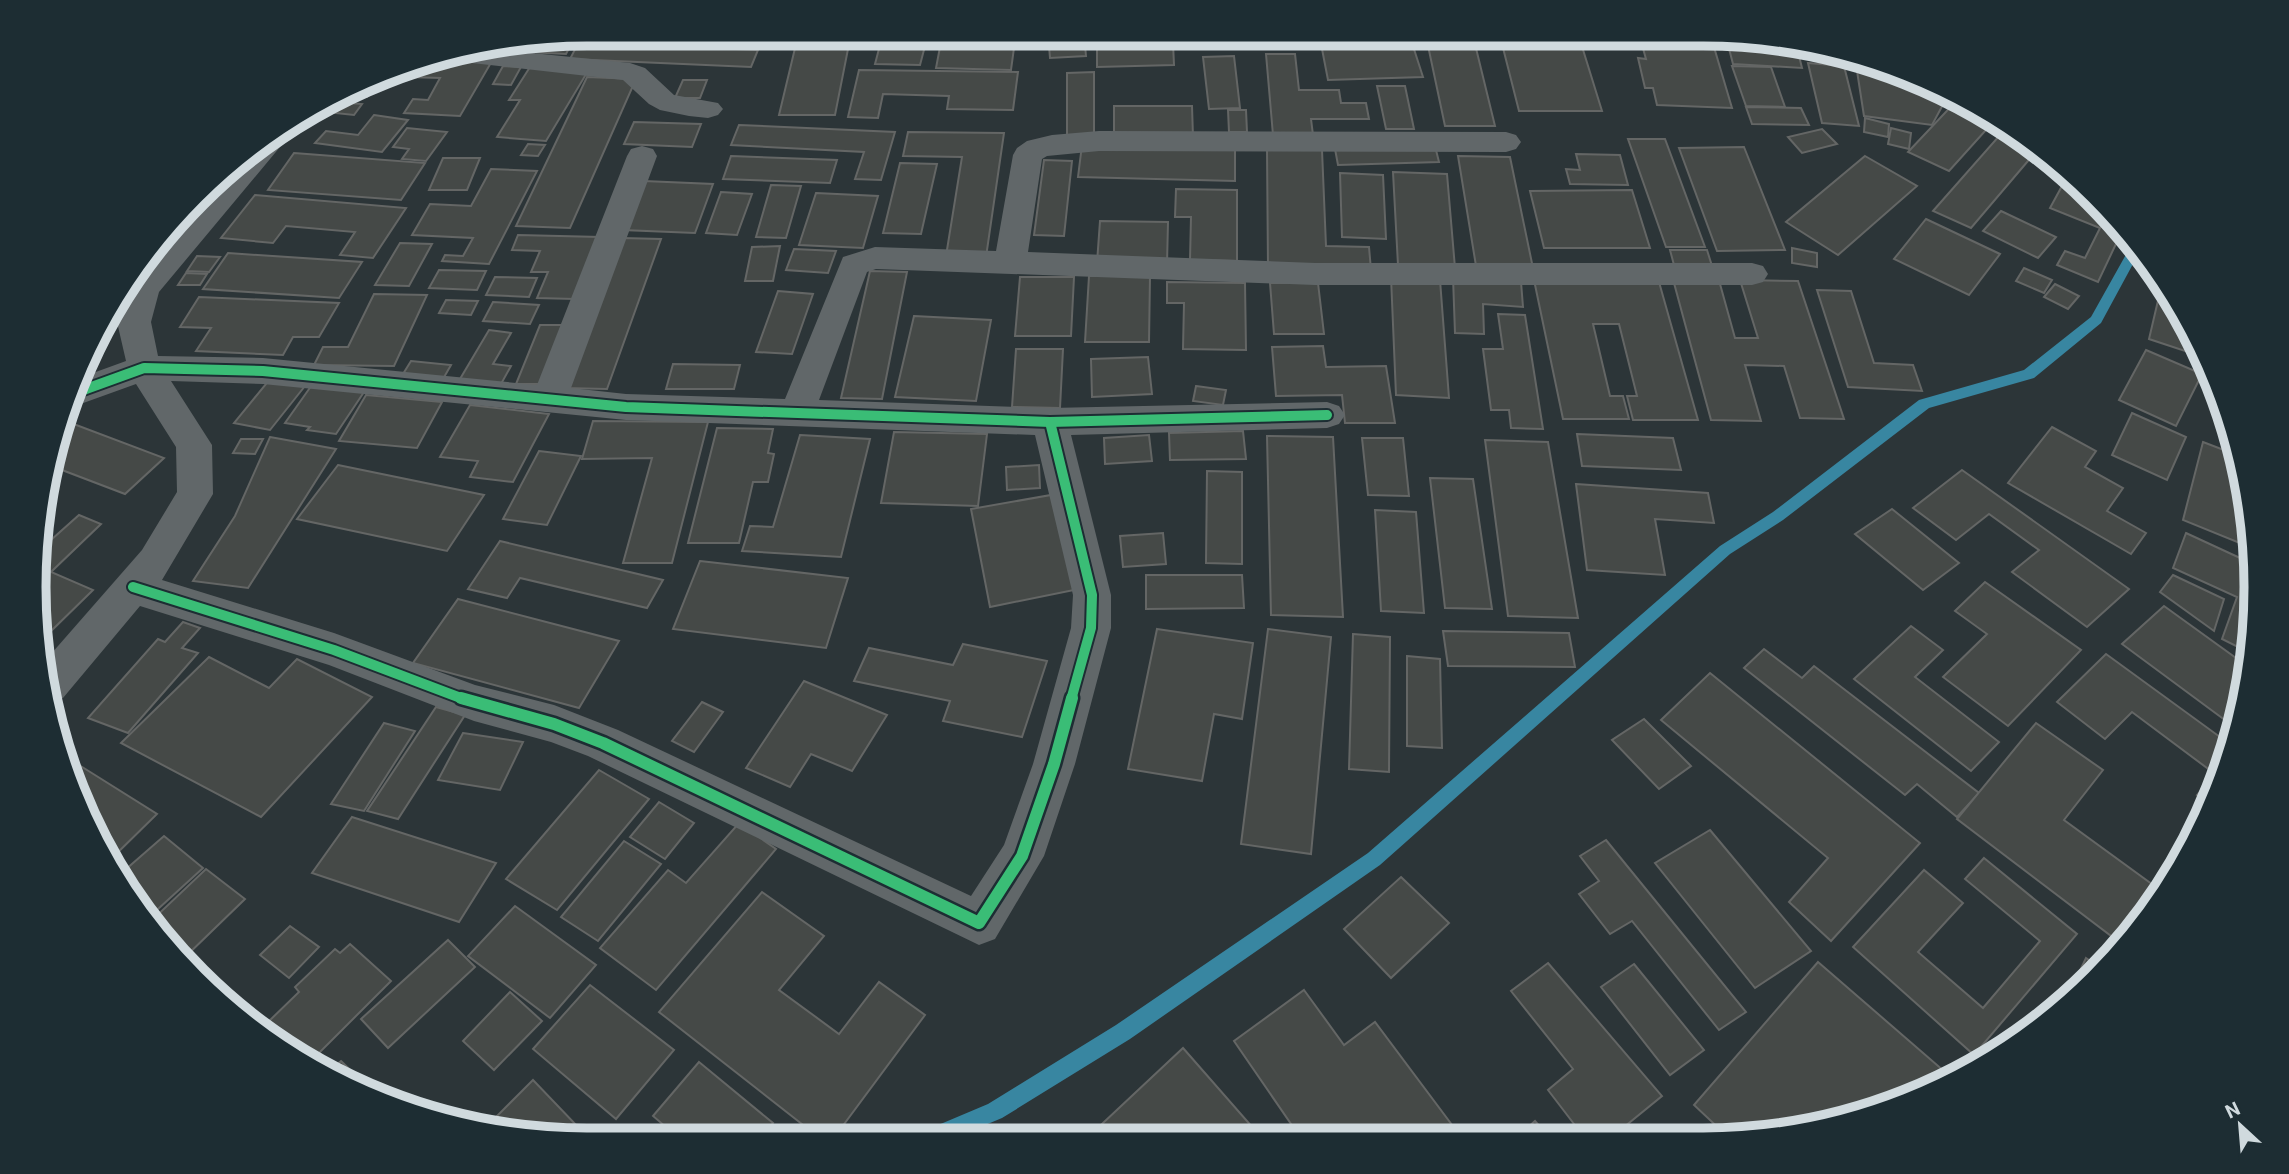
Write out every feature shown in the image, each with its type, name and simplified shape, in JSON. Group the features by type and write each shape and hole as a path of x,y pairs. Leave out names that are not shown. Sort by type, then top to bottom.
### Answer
{"street":[{"path":"481,56 630,72 643,80 661,100 674,105 708,109"},
{"path":"1010,263 1028,155 1038,148 1099,141 1506,142"},
{"path":"549,400 642,156"},
{"path":"54,680 155,561 195,494 194,445 144,368 134,322 145,288 252,161"},
{"path":"797,413 854,265 875,258 1315,274 1752,274"},
{"path":"83,390 144,368 263,371 626,407 1050,422 1326,415"},
{"path":"133,587 334,650 474,702 554,724 603,743 979,923 1022,856 1054,764 1091,628 1092,595 1050,422"}],"building":[{"path":"570,46 566,54 510,51"},
{"path":"577,46 669,46 758,50 751,67 570,59"},
{"path":"796,46 849,46 835,115 779,115"},
{"path":"880,46 925,46 920,65 875,64"},
{"path":"1049,46 1085,46 1086,56 1050,58"},
{"path":"1097,46 1173,46 1174,65 1097,67"},
{"path":"1413,46 1423,77 1328,80 1322,49"},
{"path":"1428,46 1475,46 1495,126 1445,126"},
{"path":"1503,46 1582,46 1602,111 1519,111"},
{"path":"1642,46 1714,46 1732,108 1657,105 1653,88 1645,88 1638,58 1646,59"},
{"path":"940,47 1014,48 1011,70 936,68"},
{"path":"1729,47 1799,54 1802,68 1733,64"},
{"path":"1266,54 1295,54 1299,90 1339,90 1341,103 1366,103 1369,119 1311,119 1313,135 1273,135"},
{"path":"1234,56 1240,108 1209,109 1203,57"},
{"path":"466,60 492,61 460,116 404,113 413,99 428,100 440,78 409,77"},
{"path":"1808,63 1844,66 1859,126 1822,123"},
{"path":"503,66 521,67 511,85 493,84"},
{"path":"1732,66 1771,67 1785,107 1746,106"},
{"path":"530,67 588,71 546,141 497,137 520,100 509,100"},
{"path":"859,70 1018,72 1013,110 947,109 949,96 883,94 878,118 848,117"},
{"path":"1857,71 1876,74 1944,103 1932,125 1864,116"},
{"path":"1094,72 1094,136 1067,136 1067,73"},
{"path":"587,77 636,79 570,228 516,226"},
{"path":"683,80 707,80 700,98 675,98"},
{"path":"1377,86 1405,86 1414,129 1386,129"},
{"path":"345,103 362,104 354,115 327,112"},
{"path":"1114,106 1192,106 1193,137 1114,137"},
{"path":"1951,106 1988,128 1949,171 1908,152"},
{"path":"1746,107 1801,108 1809,125 1752,124"},
{"path":"1228,110 1246,110 1247,132 1229,132"},
{"path":"374,115 408,120 382,152 315,143 326,131 358,135"},
{"path":"1865,118 1889,124 1888,137 1864,132"},
{"path":"634,122 701,124 692,147 624,144"},
{"path":"739,125 895,132 881,180 855,179 864,152 731,145"},
{"path":"407,128 447,132 426,161 402,159 409,149 393,147"},
{"path":"1891,128 1911,133 1909,149 1888,144"},
{"path":"1822,129 1837,144 1802,153 1788,137"},
{"path":"908,132 1004,133 986,257 946,256 962,157 903,156"},
{"path":"2000,135 2032,157 1971,228 1933,211"},
{"path":"1628,139 1665,139 1705,247 1666,247"},
{"path":"528,144 545,145 538,156 521,155"},
{"path":"1082,145 1235,148 1235,181 1078,177"},
{"path":"1435,146 1439,162 1338,165 1335,149"},
{"path":"1744,147 1785,250 1717,251 1679,148"},
{"path":"1267,149 1322,150 1326,246 1369,247 1371,270 1268,268"},
{"path":"294,153 425,163 401,200 268,190"},
{"path":"1576,154 1620,155 1628,185 1570,184 1566,169 1580,170"},
{"path":"731,156 837,160 830,183 723,179"},
{"path":"1458,156 1510,157 1534,273 1477,272"},
{"path":"1865,156 1917,186 1838,255 1786,222"},
{"path":"443,158 480,158 467,190 429,190"},
{"path":"1044,160 1072,161 1064,236 1034,235"},
{"path":"900,163 937,164 921,234 883,233"},
{"path":"491,169 537,171 489,264 442,261 445,255 463,256 473,238 412,235 430,204 471,206"},
{"path":"1393,172 1447,174 1455,268 1398,265"},
{"path":"1340,173 1383,175 1386,239 1342,237"},
{"path":"644,181 713,184 695,233 623,230"},
{"path":"2063,184 2118,240 2098,282 2057,265 2065,251 2085,258 2100,228 2050,208"},
{"path":"771,185 801,186 786,238 756,237"},
{"path":"1176,189 1237,190 1237,261 1190,260 1191,217 1175,217"},
{"path":"1632,190 1650,248 1544,248 1530,191"},
{"path":"721,192 752,194 737,235 706,233"},
{"path":"816,193 878,196 863,248 799,245"},
{"path":"255,195 406,208 373,258 340,255 355,232 286,226 273,243 221,238"},
{"path":"2001,211 2056,237 2038,258 1983,231"},
{"path":"1926,219 2000,254 1969,295 1894,259"},
{"path":"1100,221 1168,222 1167,264 1097,263"},
{"path":"518,235 600,237 575,299 537,298 548,272 531,272 540,251 512,250"},
{"path":"622,238 661,239 607,389 564,388"},
{"path":"400,243 432,244 409,286 375,285"},
{"path":"780,246 773,281 745,281 752,247"},
{"path":"1792,248 1817,253 1817,267 1792,263"},
{"path":"794,249 836,251 828,273 786,270"},
{"path":"1670,250 1707,250 1712,266 1674,265"},
{"path":"228,253 362,262 339,298 203,289"},
{"path":"197,256 220,257 209,272 187,271"},
{"path":"2024,268 2052,280 2044,293 2016,281"},
{"path":"439,270 486,271 477,290 429,288"},
{"path":"870,271 907,272 882,399 841,398"},
{"path":"186,273 207,274 200,285 178,285"},
{"path":"1089,276 1150,276 1149,342 1085,342"},
{"path":"495,277 537,278 529,297 486,295"},
{"path":"1020,277 1074,277 1071,336 1015,336"},
{"path":"1391,277 1440,280 1449,398 1396,395"},
{"path":"1453,277 1521,282 1523,307 1483,304 1484,334 1455,333"},
{"path":"1534,280 1659,282 1698,420 1633,420 1627,396 1637,396 1619,324 1593,324 1610,396 1623,396 1629,419 1563,419"},
{"path":"1740,280 1798,281 1844,419 1800,418 1784,366 1745,365 1761,421 1711,420 1674,283 1720,284 1735,338 1758,338"},
{"path":"1167,282 1245,283 1246,350 1183,349 1184,303 1167,303"},
{"path":"1270,283 1318,283 1324,334 1274,334"},
{"path":"2055,284 2079,296 2068,309 2044,297"},
{"path":"1817,290 1851,291 1874,363 1913,365 1922,391 1848,387"},
{"path":"778,291 813,294 792,354 756,352"},
{"path":"374,294 427,295 394,366 314,365 323,347 348,347"},
{"path":"199,297 339,303 319,337 293,337 283,355 196,351 211,328 180,327"},
{"path":"2159,297 2188,352 2149,339"},
{"path":"446,300 478,301 471,315 439,313"},
{"path":"493,302 539,305 530,324 483,321"},
{"path":"1498,314 1525,315 1543,429 1511,428 1509,410 1491,410 1483,349 1503,349"},
{"path":"914,316 991,320 976,401 895,397"},
{"path":"540,325 568,325 546,384 516,384"},
{"path":"489,330 511,333 493,364 511,366 501,384 460,379"},
{"path":"1323,346 1326,367 1386,366 1395,423 1345,423 1342,395 1276,396 1272,347"},
{"path":"1016,349 1063,349 1060,408 1012,407"},
{"path":"2146,350 2199,373 2201,377 2176,426 2119,400"},
{"path":"1148,357 1152,394 1092,397 1091,359"},
{"path":"411,361 451,365 443,379 403,374"},
{"path":"673,364 740,365 734,389 666,389"},
{"path":"270,379 305,386 270,430 234,423"},
{"path":"314,382 366,389 336,434 307,430 310,427 285,423"},
{"path":"1196,386 1226,390 1223,405 1193,401"},
{"path":"366,395 442,402 417,448 339,441"},
{"path":"470,405 549,414 513,482 470,477 478,461 440,457"},
{"path":"2132,413 2186,437 2167,480 2112,455"},
{"path":"593,421 708,422 672,563 623,563 652,458 582,459"},
{"path":"71,423 164,458 125,494 59,469"},
{"path":"2052,427 2096,451 2085,467 2123,488 2107,511 2146,533 2131,554 2008,483"},
{"path":"717,428 773,429 768,453 774,454 768,482 753,482 739,543 688,543"},
{"path":"1243,431 1246,459 1170,460 1169,433"},
{"path":"894,432 987,434 978,506 881,503"},
{"path":"1577,434 1673,438 1681,470 1582,466"},
{"path":"800,435 870,439 841,557 742,551 750,526 773,527"},
{"path":"1149,435 1152,461 1105,464 1104,438"},
{"path":"1267,436 1333,437 1343,617 1271,615"},
{"path":"270,437 336,449 248,588 193,581 235,516"},
{"path":"1362,438 1403,438 1409,496 1368,495"},
{"path":"241,439 263,439 255,454 233,453"},
{"path":"1485,440 1548,442 1578,618 1508,616"},
{"path":"2203,442 2226,451 2239,516 2241,544 2183,520"},
{"path":"539,451 581,456 547,525 503,519"},
{"path":"338,465 484,495 447,551 297,519"},
{"path":"1039,465 1040,488 1007,490 1006,467"},
{"path":"1962,470 2129,589 2087,627 2012,572 2039,550 1989,514 1956,540 1913,508"},
{"path":"1207,471 1242,472 1242,564 1206,563"},
{"path":"1430,478 1473,479 1492,609 1445,608"},
{"path":"1576,484 1708,493 1714,523 1655,519 1665,575 1587,570"},
{"path":"1051,495 1074,590 990,607 971,509"},
{"path":"1892,509 1959,563 1923,590 1855,534"},
{"path":"1375,510 1416,512 1424,613 1381,611"},
{"path":"79,515 101,524 51,572 93,590 48,634 46,587 48,543"},
{"path":"1163,533 1166,564 1123,567 1120,536"},
{"path":"2186,533 2242,559 2244,587 2240,648 2222,639 2237,597 2173,568"},
{"path":"500,541 663,580 647,608 520,578 507,598 468,589"},
{"path":"700,561 848,578 826,648 673,629"},
{"path":"1146,575 1242,575 1244,608 1146,609"},
{"path":"2173,575 2224,599 2214,631 2160,592"},
{"path":"1985,582 2081,650 2008,726 1943,677 1987,634 1955,611"},
{"path":"458,599 619,641 579,708 413,663"},
{"path":"2164,606 2239,660 2226,721 2122,644"},
{"path":"183,622 200,628 182,648 198,653 128,733 88,718 158,639 165,642"},
{"path":"1911,626 1943,650 1915,677 1999,742 1971,771 1854,679"},
{"path":"1157,629 1253,643 1242,719 1214,714 1202,781 1128,769"},
{"path":"1268,629 1331,637 1311,854 1241,844"},
{"path":"1443,631 1569,633 1575,667 1448,666"},
{"path":"1353,634 1390,637 1389,772 1349,769"},
{"path":"963,644 1047,661 1022,737 943,721 950,701 854,681 869,648 953,665"},
{"path":"1764,649 1802,678 1814,666 1979,793 1957,817 1917,784 1905,795 1744,668"},
{"path":"2106,654 2222,738 2211,771 2132,712 2105,739 2057,702"},
{"path":"1407,656 1440,659 1442,748 1407,746"},
{"path":"209,657 269,688 297,659 372,697 261,817 121,743"},
{"path":"1710,673 1920,843 1831,941 1789,902 1828,858 1661,720"},
{"path":"804,681 887,715 852,771 811,754 790,787 746,768"},
{"path":"702,702 723,712 694,752 672,741"},
{"path":"436,707 465,715 398,819 367,811"},
{"path":"1644,719 1691,766 1659,789 1612,740"},
{"path":"384,723 415,731 364,811 331,804"},
{"path":"2036,723 2103,770 2064,820 2154,885 2114,938 1957,819"},
{"path":"463,733 523,742 500,790 438,780"},
{"path":"79,765 157,814 116,854 101,826 77,767"},
{"path":"599,770 649,799 557,910 506,879"},
{"path":"659,802 694,823 665,859 630,837"},
{"path":"352,817 496,863 459,922 312,873"},
{"path":"739,823 776,849 656,990 600,948 668,870 686,883"},
{"path":"1710,830 1811,951 1755,988 1655,863"},
{"path":"164,836 203,868 154,913 125,870"},
{"path":"1606,840 1746,1012 1719,1030 1632,921 1610,934 1579,894 1599,881 1580,856"},
{"path":"624,841 661,864 598,941 561,917"},
{"path":"1984,858 2077,934 1974,1055 1853,947 1924,870 1963,903 1918,952 1983,1008 2040,941 1965,879"},
{"path":"206,869 245,899 189,953 156,916"},
{"path":"1401,877 1449,923 1391,978 1344,929"},
{"path":"762,892 824,936 779,990 839,1034 879,982 925,1015 841,1128 807,1128 659,1012"},
{"path":"515,906 596,965 550,1018 468,956"},
{"path":"290,926 319,947 289,978 260,955"},
{"path":"448,940 475,967 388,1048 361,1019"},
{"path":"350,944 391,981 316,1056 266,1024 299,992 295,987 335,949 340,953"},
{"path":"2086,958 2092,962 2085,970 2077,978"},
{"path":"1818,962 1944,1071 1876,1100 1773,1124 1718,1128 1694,1105"},
{"path":"1548,963 1662,1096 1623,1128 1577,1128 1548,1090 1573,1069 1511,991"},
{"path":"1634,964 1704,1050 1670,1075 1601,987"},
{"path":"590,985 674,1050 616,1119 533,1049"},
{"path":"1304,990 1344,1045 1375,1022 1454,1128 1294,1128 1234,1041"},
{"path":"510,992 542,1021 494,1070 463,1041"},
{"path":"1183,1048 1253,1128 1098,1128"},
{"path":"341,1061 358,1077 348,1073 335,1066"},
{"path":"699,1062 773,1123 769,1128 667,1128 653,1116"},
{"path":"533,1080 579,1128 516,1124 493,1120"},
{"path":"1535,1121 1541,1128 1527,1128"}],"waterway":[{"path":"955,1128 995,1111 1123,1032 1374,859 1725,550 1778,516 1924,404 2029,374 2096,320 2131,256"}],"cycle path":[{"path":"83,390 144,368 263,371 626,407 1050,422 1327,415"},
{"path":"133,587 334,650 474,703 554,724 603,743 979,923 1022,856 1054,764 1091,628 1092,595 1050,422"}]}
